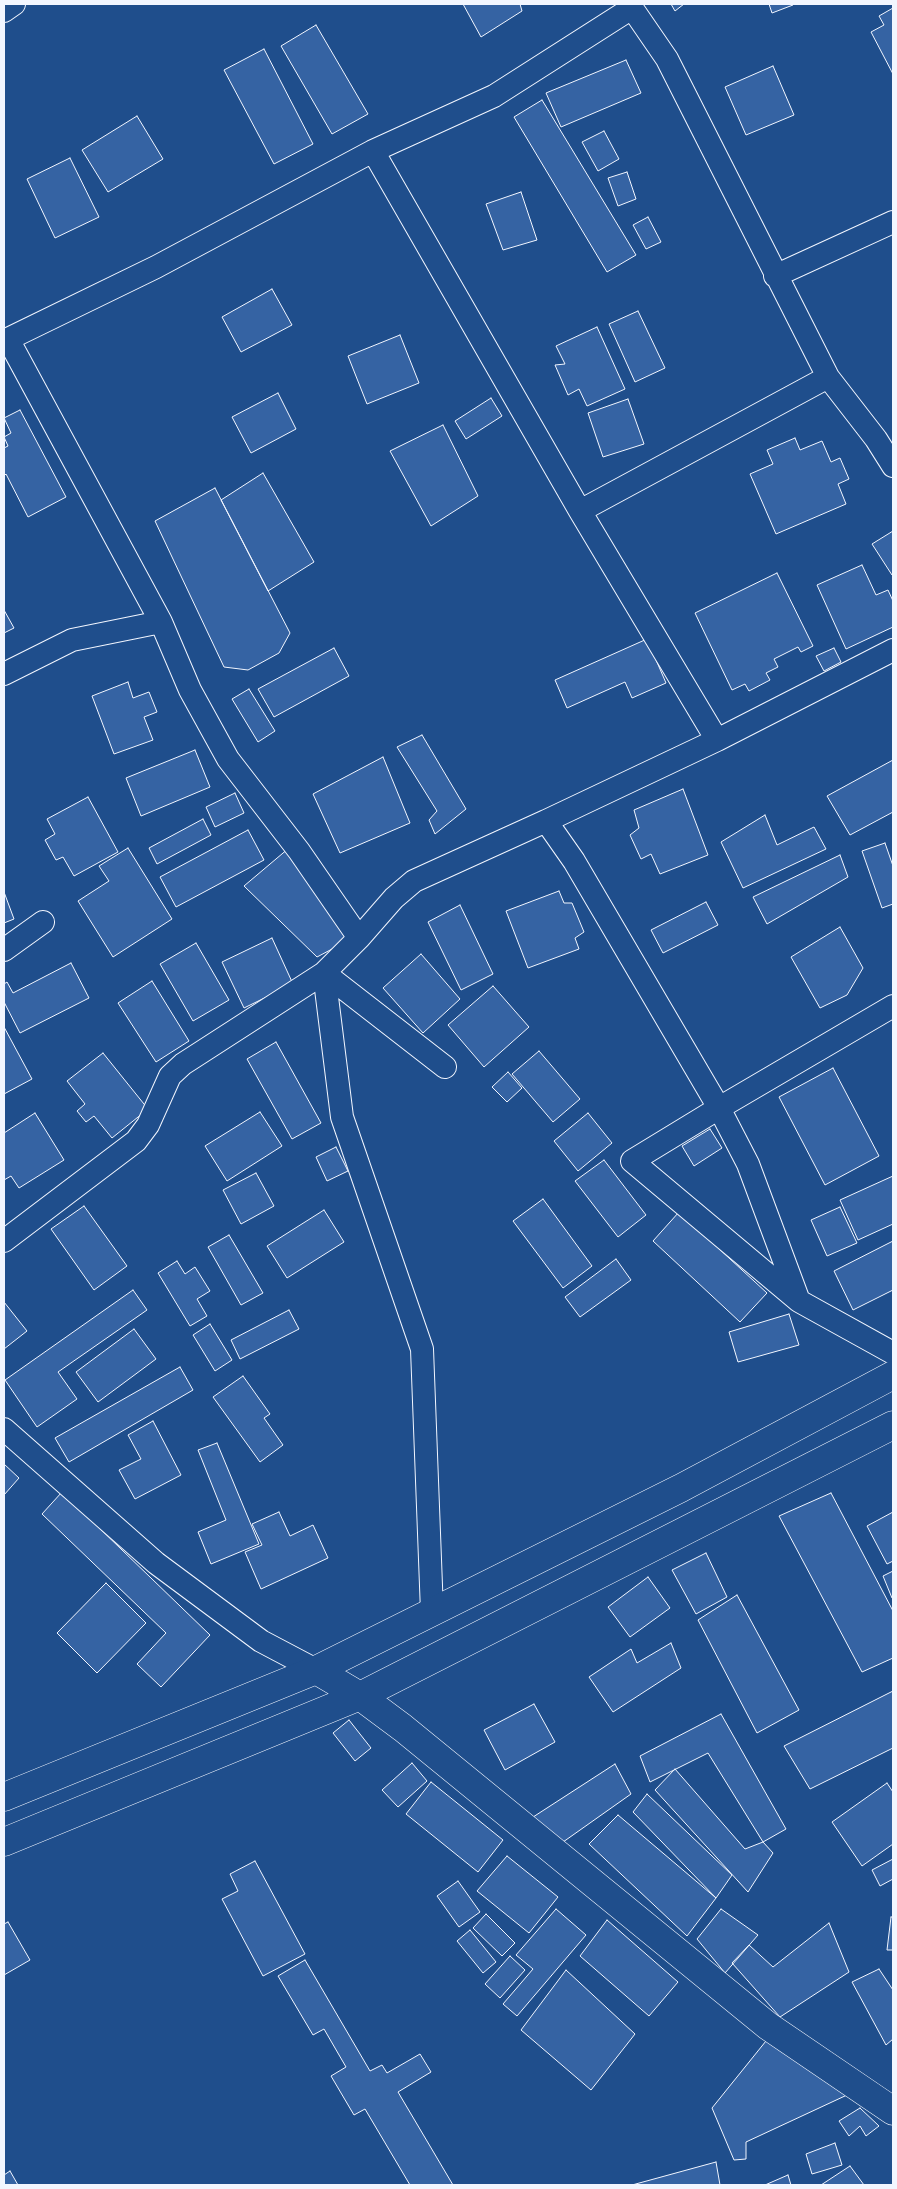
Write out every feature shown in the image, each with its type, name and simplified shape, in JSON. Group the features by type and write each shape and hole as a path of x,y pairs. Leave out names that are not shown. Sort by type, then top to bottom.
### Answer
{"street":[{"path":"4,11 14,4"},
{"path":"359,938 299,851 228,759 190,690 161,622 6,340 156,266 373,151 494,96 631,6 667,59 775,276 828,377 876,439 893,466"},
{"path":"373,151 580,511 717,740"},
{"path":"775,276 893,222"},
{"path":"580,511 828,377"},
{"path":"4,674 72,640 161,622"},
{"path":"4,1241 136,1141 148,1125 170,1076 183,1064 324,973 359,938 394,898 414,881 717,740 893,650"},
{"path":"546,821 574,862 719,1108 748,1164 799,1301"},
{"path":"4,950 44,922"},
{"path":"324,973 445,1067"},
{"path":"324,973 342,1117 422,1349 432,1612"},
{"path":"893,1006 719,1108 632,1162 799,1301 893,1352"},
{"path":"4,1797 316,1670 681,1488 893,1375"},
{"path":"4,1842 360,1696 893,1426"},
{"path":"4,1429 156,1563 261,1641 360,1696 403,1728 768,2026 893,2111"}],"building":[{"path":"463,4 520,4 522,11 481,37"},
{"path":"671,4 684,4 675,11"},
{"path":"769,4 793,4 793,5 772,13"},
{"path":"893,8 893,74 871,32 884,25 879,16"},
{"path":"316,25 368,114 332,134 281,46"},
{"path":"264,49 313,144 274,164 224,70"},
{"path":"626,60 641,93 561,127 546,93"},
{"path":"773,66 794,115 746,135 725,87"},
{"path":"542,100 636,255 607,272 514,117"},
{"path":"137,116 163,159 108,192 82,150"},
{"path":"604,131 619,159 598,171 582,142"},
{"path":"70,158 99,217 55,238 27,179"},
{"path":"627,172 636,199 618,206 608,178"},
{"path":"521,192 537,240 503,250 486,204"},
{"path":"648,217 661,242 646,249 633,225"},
{"path":"272,289 292,325 241,352 222,317"},
{"path":"638,311 665,368 635,382 609,324"},
{"path":"597,327 625,389 587,406 579,389 568,395 555,365 565,364 556,346"},
{"path":"400,335 419,383 367,404 348,356"},
{"path":"278,393 296,429 251,453 232,417"},
{"path":"491,398 502,416 466,439 455,421"},
{"path":"628,399 644,444 603,457 588,413"},
{"path":"20,410 66,497 28,517 6,474 4,476 4,448 8,446 4,437 11,433 4,418"},
{"path":"443,425 478,496 431,526 390,451"},
{"path":"795,438 800,450 822,441 831,462 840,458 849,479 838,484 846,504 776,534 750,474 773,464 767,450"},
{"path":"263,473 314,562 268,591 221,500"},
{"path":"215,488 290,633 279,653 248,670 224,667 155,521"},
{"path":"893,531 893,574 892,575 872,544"},
{"path":"862,565 876,595 888,590 893,601 893,627 846,649 817,585"},
{"path":"777,573 813,646 801,652 798,647 774,659 778,667 766,673 770,680 749,691 745,684 732,690 695,613"},
{"path":"4,610 14,628 4,633"},
{"path":"647,639 666,683 632,698 625,682 567,708 555,680"},
{"path":"334,648 349,676 274,717 258,689"},
{"path":"834,648 841,662 824,671 816,656"},
{"path":"128,682 133,698 149,692 157,712 144,717 153,740 114,754 92,696"},
{"path":"249,689 275,731 258,742 232,699"},
{"path":"422,735 466,809 435,834 429,820 437,811 397,747"},
{"path":"195,750 210,787 141,816 126,778"},
{"path":"383,757 410,823 340,853 313,794"},
{"path":"893,760 893,812 850,835 827,796"},
{"path":"683,789 708,855 660,874 651,854 641,859 630,835 639,828 634,810"},
{"path":"235,793 244,813 215,827 206,807"},
{"path":"88,797 118,852 74,876 63,857 56,860 45,840 55,834 47,819"},
{"path":"765,815 777,845 814,827 826,849 743,888 721,842"},
{"path":"203,819 211,835 157,864 149,848"},
{"path":"248,830 264,860 176,907 160,877"},
{"path":"885,843 893,866 893,904 882,908 862,851"},
{"path":"128,848 172,919 113,957 78,901 109,881 99,866"},
{"path":"289,848 349,940 317,957 244,886"},
{"path":"840,855 848,877 767,924 753,897"},
{"path":"559,891 564,903 572,903 584,932 575,938 579,949 528,968 506,911"},
{"path":"4,892 14,919 4,923"},
{"path":"706,902 718,925 663,953 651,930"},
{"path":"460,905 493,974 461,990 428,922"},
{"path":"840,927 863,968 847,995 820,1008 791,957"},
{"path":"272,938 293,984 244,1008 222,962"},
{"path":"196,943 229,1000 193,1021 160,964"},
{"path":"421,954 460,999 423,1033 383,988"},
{"path":"71,963 89,998 20,1033 4,1002 4,984 7,982 13,993"},
{"path":"152,981 189,1041 156,1062 118,1003"},
{"path":"493,986 529,1027 484,1067 448,1025"},
{"path":"4,1027 32,1079 4,1094"},
{"path":"276,1042 321,1123 292,1139 247,1059"},
{"path":"539,1051 580,1099 553,1122 512,1074"},
{"path":"103,1053 148,1109 112,1138 94,1116 86,1122 77,1111 85,1104 67,1081"},
{"path":"833,1068 879,1156 825,1185 779,1097"},
{"path":"508,1072 522,1088 507,1102 492,1087"},
{"path":"260,1112 282,1146 227,1181 205,1146"},
{"path":"35,1113 64,1160 19,1188 11,1176 4,1180 4,1133"},
{"path":"588,1113 612,1143 578,1171 554,1141"},
{"path":"710,1129 722,1148 694,1166 682,1146"},
{"path":"336,1147 348,1171 327,1181 316,1157"},
{"path":"604,1160 646,1215 618,1237 575,1181"},
{"path":"256,1173 274,1206 241,1224 223,1190"},
{"path":"893,1176 893,1224 858,1240 840,1200"},
{"path":"543,1199 592,1266 563,1288 513,1221"},
{"path":"84,1206 127,1266 94,1290 51,1229"},
{"path":"840,1207 857,1243 827,1256 811,1220"},
{"path":"324,1210 344,1242 287,1278 267,1246"},
{"path":"679,1212 767,1293 740,1322 653,1241"},
{"path":"229,1235 263,1293 241,1305 208,1247"},
{"path":"893,1241 893,1290 853,1310 834,1271"},
{"path":"616,1259 631,1280 580,1317 565,1297"},
{"path":"177,1261 185,1274 195,1267 210,1291 197,1299 207,1316 190,1326 158,1273"},
{"path":"133,1290 147,1310 58,1372 77,1399 37,1427 5,1380"},
{"path":"4,1302 27,1331 4,1349"},
{"path":"289,1310 299,1329 240,1359 231,1340"},
{"path":"789,1314 799,1345 738,1362 729,1332"},
{"path":"210,1324 232,1360 215,1371 193,1335"},
{"path":"134,1329 156,1359 98,1402 76,1372"},
{"path":"180,1367 193,1390 69,1462 55,1438"},
{"path":"243,1376 270,1414 264,1418 283,1445 260,1462 213,1397"},
{"path":"153,1421 181,1475 135,1499 119,1470 141,1459 128,1435"},
{"path":"217,1443 259,1544 211,1564 198,1532 226,1520 198,1450"},
{"path":"4,1464 19,1478 4,1495"},
{"path":"62,1492 210,1635 161,1687 137,1664 166,1633 42,1514"},
{"path":"831,1493 893,1611 893,1658 862,1672 779,1516"},
{"path":"279,1512 290,1536 313,1525 328,1558 261,1589 245,1552 262,1545 252,1524"},
{"path":"893,1512 893,1561 887,1564 867,1526"},
{"path":"706,1553 727,1597 696,1614 672,1570"},
{"path":"893,1571 893,1597 892,1598 883,1576"},
{"path":"648,1577 670,1608 630,1637 608,1607"},
{"path":"106,1583 146,1623 97,1673 57,1633"},
{"path":"737,1595 799,1710 757,1733 698,1620"},
{"path":"671,1643 681,1668 613,1712 589,1677 631,1649 637,1663"},
{"path":"893,1691 893,1748 810,1789 784,1746"},
{"path":"534,1704 555,1742 505,1770 484,1730"},
{"path":"721,1714 786,1829 763,1842 708,1753 650,1782 640,1756"},
{"path":"349,1720 371,1748 355,1761 333,1733"},
{"path":"412,1763 427,1781 398,1807 382,1790"},
{"path":"615,1764 631,1794 556,1847 530,1819"},
{"path":"675,1769 745,1849 763,1842 773,1853 748,1892 655,1790"},
{"path":"431,1782 503,1840 478,1872 406,1814"},
{"path":"887,1783 893,1792 893,1844 862,1866 832,1822"},
{"path":"647,1794 732,1875 716,1898 633,1812"},
{"path":"618,1815 716,1898 687,1936 589,1844"},
{"path":"507,1856 558,1897 529,1933 477,1891"},
{"path":"893,1859 893,1879 880,1886 872,1870"},
{"path":"255,1861 305,1954 263,1976 222,1899 238,1891 230,1874"},
{"path":"458,1881 480,1912 459,1927 437,1896"},
{"path":"556,1909 586,1935 517,2016 503,2004 533,1969 516,1955"},
{"path":"721,1909 758,1935 725,1973 697,1939"},
{"path":"486,1914 515,1943 502,1956 473,1928"},
{"path":"891,1917 893,1917 893,1950 887,1950"},
{"path":"607,1920 678,1982 649,2016 580,1956"},
{"path":"8,1922 30,1960 4,1975 4,1924"},
{"path":"829,1923 849,1972 780,2017 732,1963 749,1945 773,1967"},
{"path":"470,1930 496,1962 483,1973 457,1941"},
{"path":"510,1956 525,1970 500,1998 485,1984"},
{"path":"305,1960 370,2071 382,2065 387,2073 420,2054 431,2072 398,2092 453,2185 410,2185 365,2109 354,2115 331,2076 346,2067 324,2029 313,2035 278,1976"},
{"path":"879,1969 893,1990 893,2039 886,2045 852,1982"},
{"path":"566,1970 635,2034 591,2090 521,2030"},
{"path":"766,2041 847,2095 746,2142 746,2159 734,2160 712,2108"},
{"path":"860,2108 879,2126 866,2136 860,2126 849,2136 839,2121"},
{"path":"835,2143 842,2165 812,2174 806,2154"},
{"path":"716,2162 720,2185 632,2185"},
{"path":"850,2166 864,2185 821,2185"},
{"path":"10,2171 18,2185 4,2185 4,2175"},
{"path":"788,2175 791,2185 765,2185"}]}
